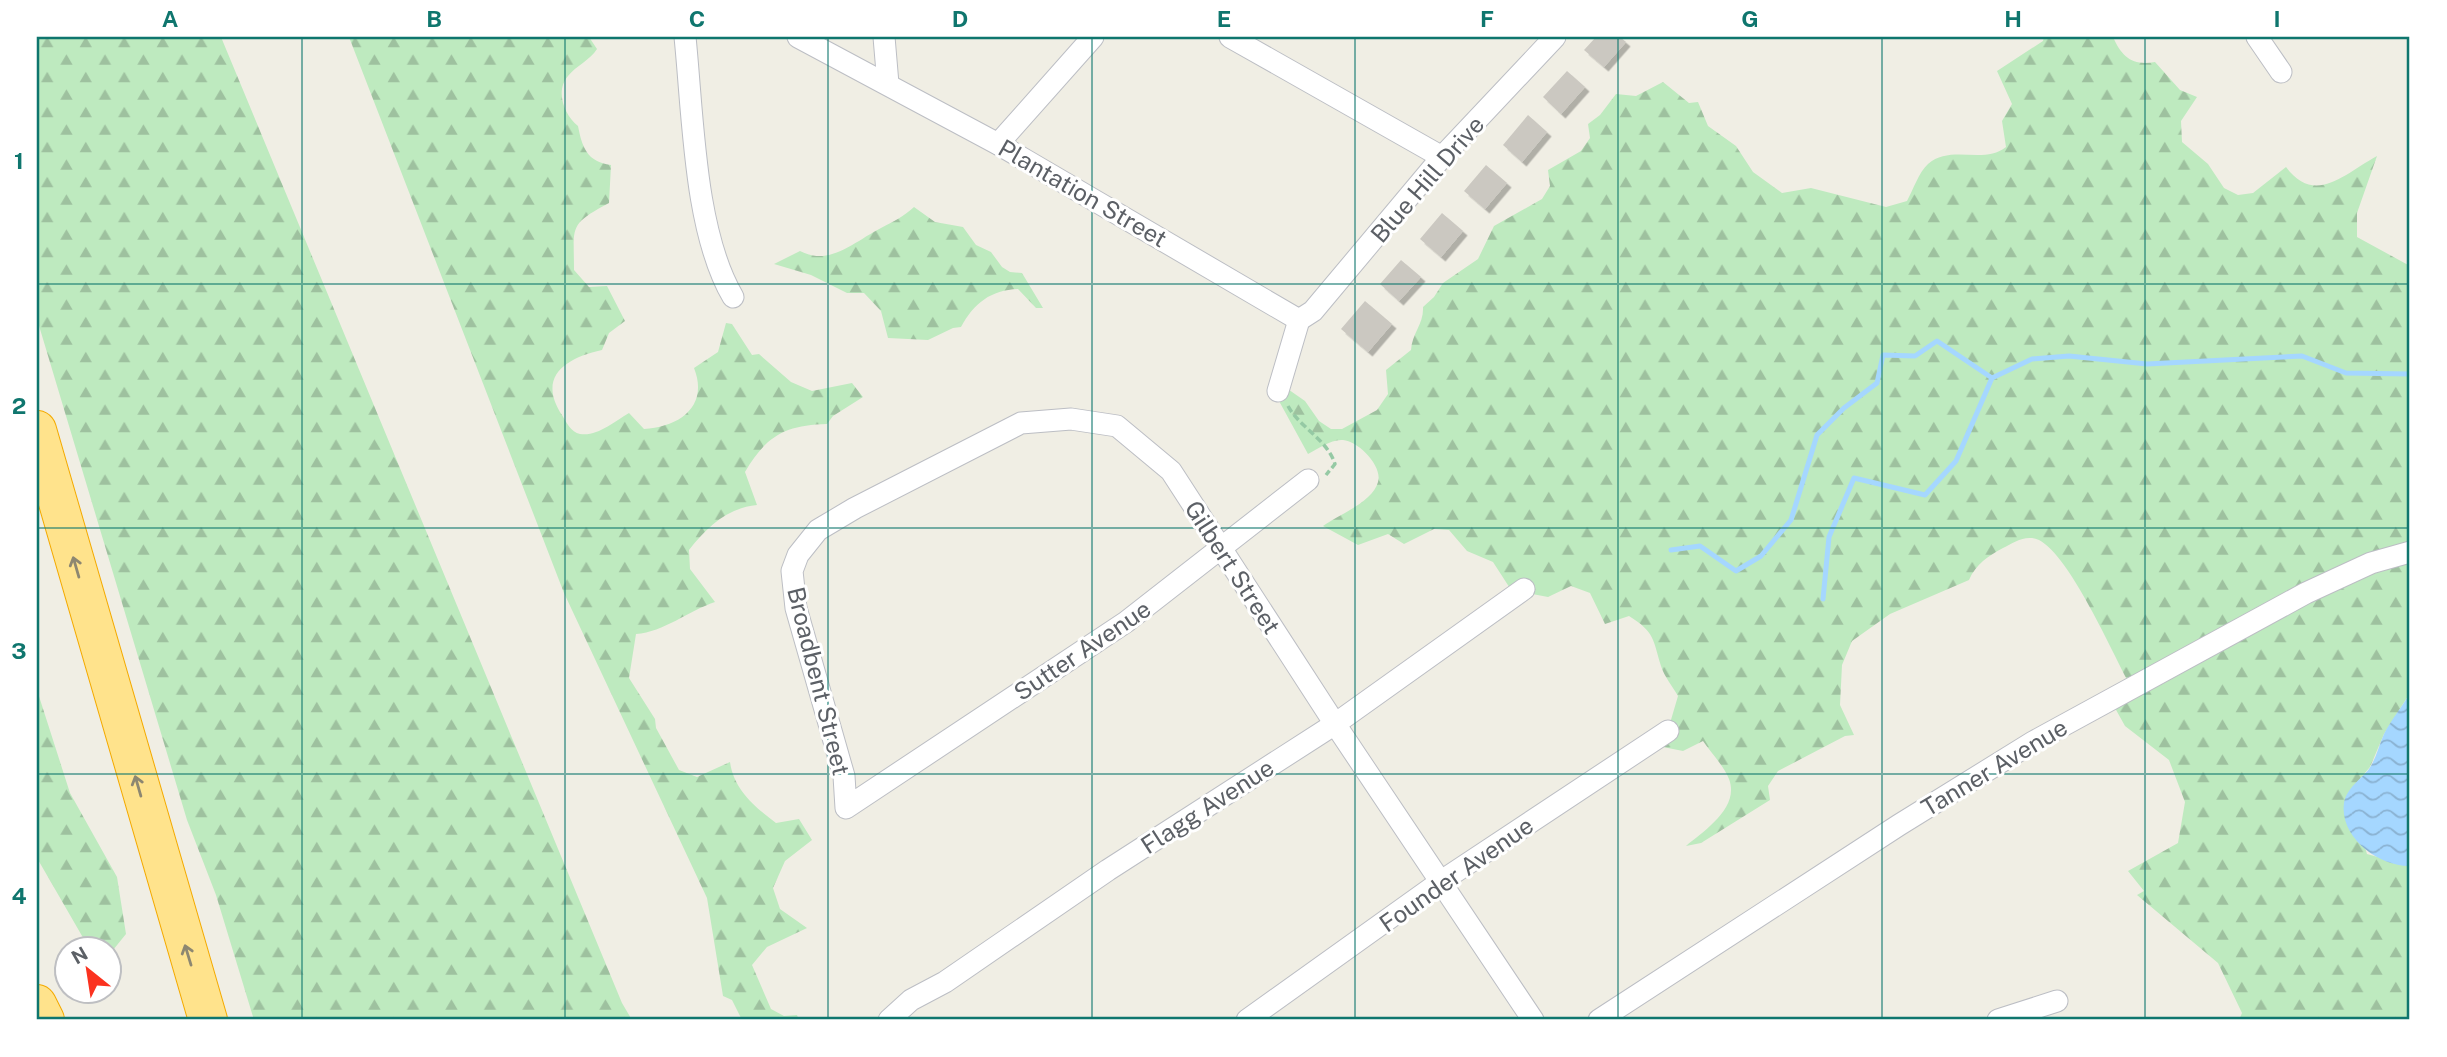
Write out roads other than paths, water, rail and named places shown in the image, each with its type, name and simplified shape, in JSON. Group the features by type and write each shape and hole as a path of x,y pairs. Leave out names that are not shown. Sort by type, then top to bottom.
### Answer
{"highway":[{"path":"38,437 208,1020"},
{"path":"37,1004 45,1020"}],"street":[{"path":"685,37 700,184 718,272 733,297"},
{"name":"Plantation Street","path":"799,37 998,144 1299,320"},
{"path":"884,37 888,84"},
{"path":"998,144 1093,37"},
{"path":"1230,37 1442,157"},
{"name":"Blue Hill Drive","path":"1299,320 1313,311 1442,157 1555,37"},
{"path":"2257,37 2281,72"},
{"path":"1278,391 1299,320"},
{"name":"Gilbert Street","path":"798,555 818,530 855,508 1021,423 1071,419 1117,426 1144,445 1171,471 1335,724 1533,1020"},
{"name":"Sutter Avenue","path":"846,808 1126,622 1222,550 1308,480"},
{"name":"Tanner Avenue","path":"1599,1020 1899,825 2043,736 2306,593 2371,563 2410,552"},
{"name":"Broadbent Street","path":"798,555 792,571 796,608 844,776 846,808"},
{"name":"Flagg Avenue","path":"889,1020 911,1000 945,982 1108,870 1335,724 1524,589"},
{"name":"Founder Avenue","path":"1247,1020 1440,882 1668,731"},
{"path":"1998,1020 2057,1001"}],"water":[{"path":"2410,693 2410,866 2386,862 2364,848 2348,828 2344,803 2351,789 2371,765 2384,734"}],"waterway":[{"path":"1671,550 1700,546 1736,571 1761,556 1791,520 1817,435 1844,408 1877,383 1883,355 1915,356 1937,341 1992,378"},
{"path":"1823,599 1829,537 1854,478 1925,495 1956,461 1992,378 2032,359 2069,356 2147,364 2302,356 2346,373 2410,374"}]}
